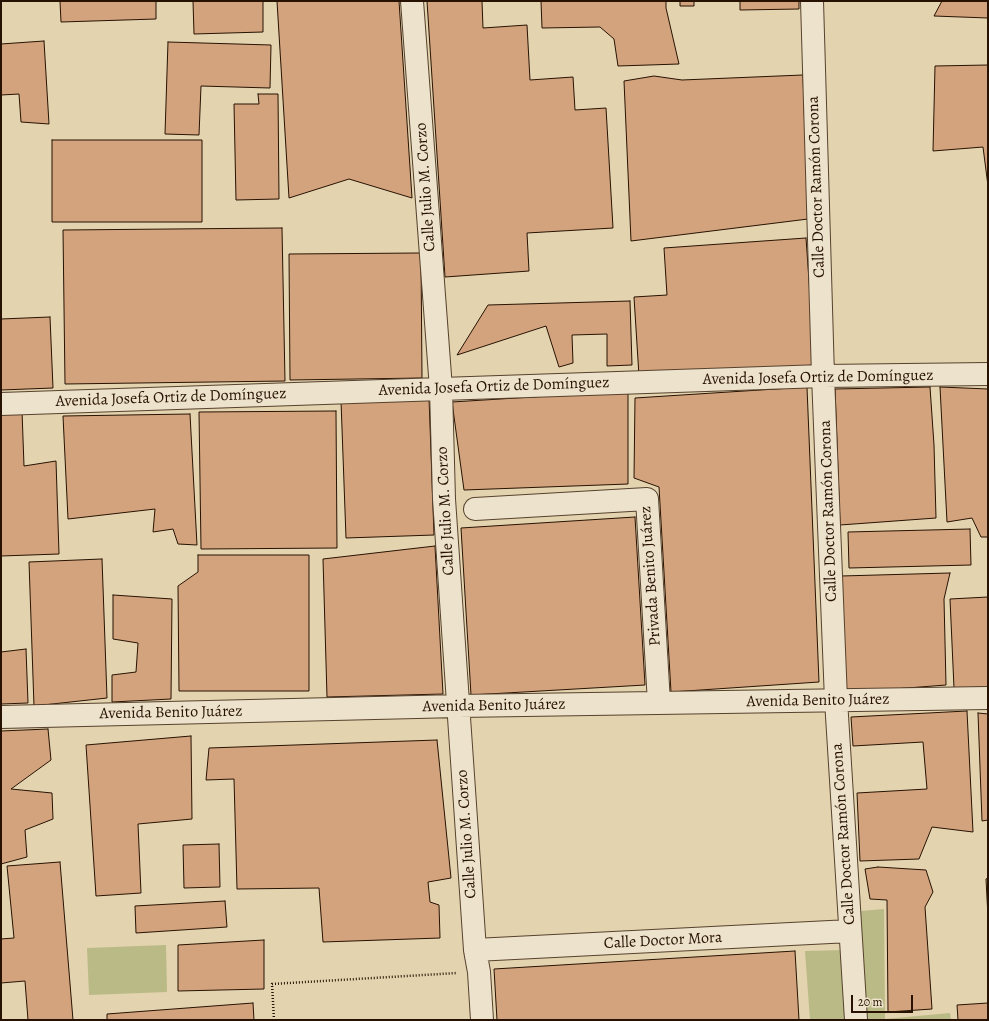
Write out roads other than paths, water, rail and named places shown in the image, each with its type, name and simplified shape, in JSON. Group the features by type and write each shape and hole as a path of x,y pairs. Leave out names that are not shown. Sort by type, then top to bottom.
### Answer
{"street":[{"name":"Calle Julio M. Corzo","path":"412,1 441,389 444,499 458,706 475,950 479,972 482,1020"},
{"name":"Calle Doctor Ramón Corona","path":"812,1 823,376 836,700 856,1020"},
{"name":"Avenida Josefa Ortiz de Domínguez","path":"1,404 823,376 988,374"},
{"name":"Privada Benito Juárez","path":"475,509 647,499 659,703"},
{"name":"Avenida Benito Juárez","path":"1,717 458,706 988,698"},
{"name":"Calle Doctor Mora","path":"475,950 850,931"}]}
